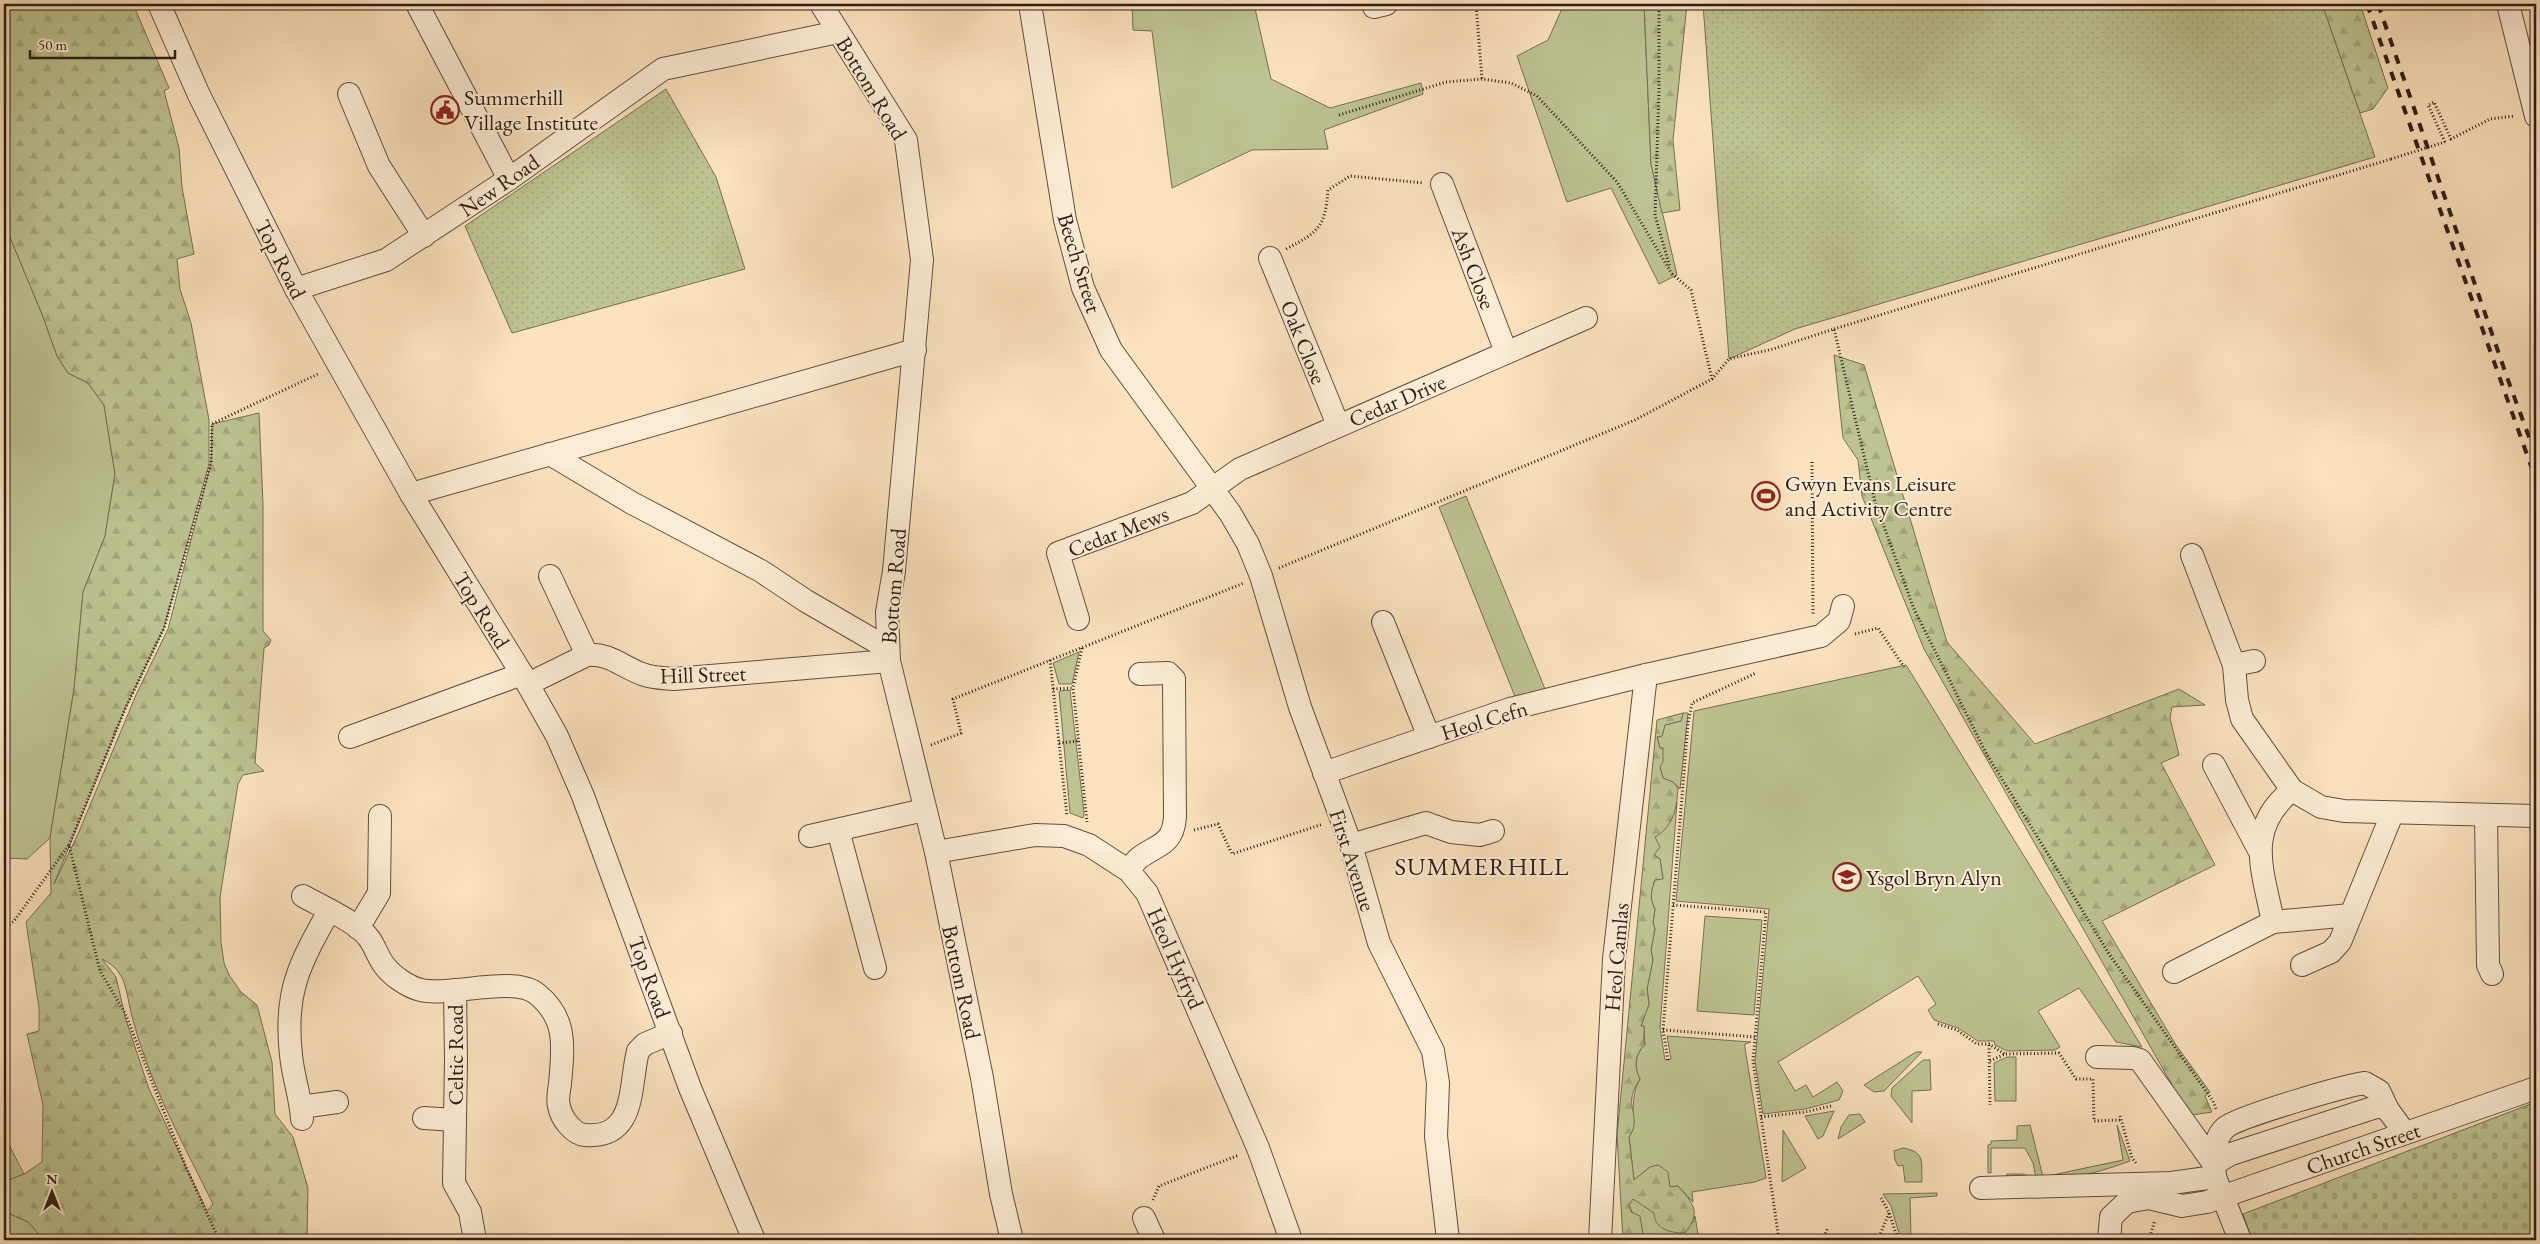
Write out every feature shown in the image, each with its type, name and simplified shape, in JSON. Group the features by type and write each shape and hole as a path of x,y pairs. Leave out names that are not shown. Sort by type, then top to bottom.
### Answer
{"street":[{"name":"Top Road","path":"159,4 199,95 296,289 411,494 525,679 557,736 583,796 690,1088 754,1240"},
{"path":"417,4 509,179"},
{"name":"Bottom Road","path":"821,4 906,140 922,260 894,571 887,612 888,654 924,810 936,852 982,1078 1001,1194 1012,1240"},
{"name":"Beech Street","path":"1030,4 1065,220 1083,288 1111,350 1212,489"},
{"path":"2508,4 2536,115"},
{"name":"New Road","path":"296,289 386,260 509,179 663,69 838,32"},
{"path":"349,94 379,166 424,236"},
{"name":"Ash Close","path":"1442,184 1506,352"},
{"name":"Oak Close","path":"1270,258 1338,425"},
{"name":"Cedar Drive","path":"1212,489 1240,469 1586,318"},
{"path":"411,494 915,350"},
{"path":"550,454 632,502 761,570 888,654"},
{"name":"First Avenue","path":"1212,489 1248,544 1261,576 1300,707 1341,818 1379,943 1433,1052 1438,1083 1437,1146 1448,1240"},
{"name":"Cedar Mews","path":"1078,619 1058,554 1192,503 1212,489"},
{"path":"2192,555 2244,663 2237,700 2242,720 2292,790 2316,804 2328,808 2392,814 2536,816"},
{"path":"350,737 525,679 587,655 550,576"},
{"name":"Heol Cefn","path":"1324,773 1510,710 1646,675 1821,636 1839,620 1843,606"},
{"path":"1383,622 1429,737"},
{"name":"Hill Street","path":"587,655 598,654 612,658 643,675 674,679 888,654"},
{"path":"1130,871 1139,859 1171,836 1175,818 1174,679 1168,673 1140,674"},
{"name":"Heol Camlas","path":"1594,1239 1614,959 1646,675"},
{"path":"2214,765 2259,850 2273,922"},
{"path":"2259,850 2271,812 2280,800 2292,790"},
{"path":"810,836 924,810"},
{"path":"2302,965 2335,950 2392,814"},
{"path":"2486,815 2488,965 2492,974"},
{"path":"358,928 379,893 380,816"},
{"path":"1350,845 1426,823 1452,832 1480,836 1493,831"},
{"path":"838,830 875,968"},
{"name":"Heol Hyfryd","path":"936,852 1036,834 1064,836 1090,846 1130,871 1148,892 1258,1148 1291,1240"},
{"path":"303,896 358,928 375,944 384,965 402,982 422,990 509,986 535,992 552,1010 562,1029 558,1105 564,1120 581,1135 598,1136 614,1129 626,1115 638,1052 645,1044 671,1033"},
{"path":"329,911 294,982 288,1012 291,1057 302,1113 336,1102"},
{"path":"2174,972 2273,922 2351,915"},
{"name":"Celtic Road","path":"454,990 454,1183 470,1212 475,1240"},
{"path":"2097,1057 2133,1058 2140,1060 2192,1132 2218,1179 2240,1240"},
{"name":"Church Street","path":"2108,1240 2111,1217 2127,1202 2149,1198 2170,1204 2189,1206 2218,1179 2405,1133 2536,1088"},
{"path":"2218,1179 2231,1154 2376,1107 2388,1110 2405,1133"},
{"name":"Celtic Road","path":"424,1118 455,1120"},
{"path":"1981,1188 2154,1183 2218,1179"},
{"path":"1144,1218 1154,1240"}],"path":[{"path":"1476,4 1482,79"},
{"path":"1659,4 1659,89 1655,215 1672,274"},
{"path":"1340,115 1446,82 1482,79 1511,83 1537,96 1617,182 1672,274 1691,290 1712,379"},
{"path":"911,753 961,733 953,699 1261,576 1636,420 1712,379 1729,359 1773,349 2445,142 2428,105 2434,102 2451,139 2490,119 2536,115"},
{"path":"1270,258 1310,237 1326,216 1328,190 1350,176 1442,184"},
{"path":"1834,329 1875,502 1914,609 1986,753 2108,954 2213,1101 2218,1113 2203,1121 2192,1132"},
{"path":"4,929 14,921 69,845 125,708 164,628 211,463 212,424 339,364"},
{"path":"1812,462 1813,624"},
{"path":"1878,628 1904,667"},
{"path":"1082,648 1073,688 1090,846"},
{"path":"1050,660 1068,819 1064,836"},
{"path":"1053,689 1073,688"},
{"path":"1668,1060 1663,1030 1687,733 1692,703"},
{"path":"1059,743 1078,741"},
{"path":"1171,836 1218,824 1232,854 1341,818"},
{"path":"69,845 100,971 125,1013 185,1165 220,1240"},
{"path":"1673,905 1766,912 1753,1061 1779,1240"},
{"path":"1938,1024 1957,1030 1976,1044 1989,1044 2005,1054"},
{"path":"1663,1030 1756,1037"},
{"path":"1989,1044 1990,1105"},
{"path":"1990,1062 2005,1054 2059,1053 2076,1079 2093,1080 2094,1121 2120,1118 2132,1158 2154,1183"},
{"path":"1761,1117 1804,1112 1831,1106"},
{"path":"1144,1218 1159,1186 1258,1148"},
{"path":"1881,1198 1889,1212 1898,1240"},
{"path":"1878,1240 1889,1212"},
{"path":"1823,1240 1828,1228"}],"green space":[{"path":"4,4 133,4 169,88 164,91 179,148 182,187 194,254 177,259 180,289 191,323 209,420 209,464 164,628 125,709 54,884 78,834 136,695 168,629 211,463 212,424 259,413 263,503 263,631 271,640 269,645 264,648 255,763 264,771 243,775 238,784 220,897 221,942 224,963 229,975 241,992 257,1005 272,1062 275,1114 293,1137 308,1188 307,1240 44,1240 28,1222 4,1211 4,1182 24,1174 42,1162 43,1105 27,1034 39,1031 39,1008 26,922 51,893 50,838 74,689 83,592 105,536 115,474 104,405 88,383 68,373 57,356 42,314 4,223","holes":["102,959 117,970 124,983 139,1041 157,1089 213,1204 207,1211 149,1089 126,1020 116,977"]},
{"path":"1132,4 1254,4 1271,79 1330,108 1421,83 1423,94 1324,130 1328,149 1252,150 1172,188 1152,31 1133,30"},
{"path":"1561,4 1644,4 1651,164 1677,275 1659,284 1611,188 1567,202 1517,56 1548,40 1561,11"},
{"path":"1644,4 1687,4 1673,140 1680,210 1662,213 1651,164"},
{"path":"1703,4 2322,4 2375,157 1795,329 1729,359"},
{"path":"2322,4 2360,4 2388,88 2373,109 2360,113"},
{"path":"666,89 716,177 745,269 512,333 465,226"},
{"path":"4,223 42,314 57,356 68,373 88,383 104,405 115,474 105,536 83,592 74,689 50,838 27,859 4,858"},
{"path":"1834,355 1864,365 1947,642 2035,744 2179,689 2205,705 2172,707 2170,718 2179,755 2161,763 2215,865 2102,921 2176,1045 2210,1092 2205,1096 2212,1112 2192,1115 2183,1104 1924,649 1862,496 1858,460 1843,438"},
{"path":"1466,496 1545,689 1516,699 1439,507"},
{"path":"1079,652 1072,684 1059,684 1053,663"},
{"path":"1906,665 2142,1047 2116,1042 2079,988 2038,1011 2060,1047 2055,1050 2007,1051 1995,1045 1994,1041 1978,1041 1958,1028 1934,1020 1928,1010 1936,1004 1918,976 1778,1062 1795,1091 1806,1085 1813,1097 1837,1082 1843,1091 1839,1100 1805,1109 1763,1114 1755,1061 1769,909 1676,901 1694,711"},
{"path":"1070,690 1084,813 1083,818 1070,813 1059,691"},
{"path":"1683,713 1688,713 1680,789 1673,782 1663,778 1660,767 1663,748 1660,748 1657,737 1662,736 1665,725 1681,721"},
{"path":"1683,713 1681,721 1665,725 1662,736 1657,737 1660,748 1663,748 1663,762 1660,767 1663,778 1673,782 1678,788 1677,803 1670,822 1655,837 1660,847 1654,855 1660,859 1663,879 1655,880 1651,898 1655,909 1653,923 1655,929 1651,950 1653,960 1647,989 1649,1004 1641,1026 1644,1026 1645,1045 1639,1052 1636,1061 1640,1079 1632,1095 1634,1126 1629,1137 1634,1180 1650,1167 1658,1165 1668,1172 1670,1187 1678,1186 1688,1198 1694,1208 1694,1213 1690,1226 1685,1233 1669,1231 1657,1223 1654,1213 1633,1199 1629,1205 1631,1212 1640,1216 1643,1235 1635,1235 1636,1240 1623,1240 1617,1135 1657,720"},
{"path":"1677,802 1660,1028 1665,1060 1671,1059 1667,1036 1751,1042 1745,1044 1745,1048 1766,1178 1755,1182 1692,1192 1693,1202 1678,1186 1670,1187 1667,1172 1650,1167 1634,1180 1629,1137 1632,1126 1634,1095 1640,1079 1636,1061 1639,1052 1645,1045 1644,1026 1641,1026 1649,1004 1647,989 1653,960 1651,950 1655,929 1653,923 1655,909 1651,898 1655,880 1663,878 1660,859 1654,855 1655,836 1667,826"},
{"path":"1705,916 1762,920 1754,1015 1697,1011"},
{"path":"1916,1052 1922,1052 1884,1091 1874,1092 1864,1085"},
{"path":"2007,1057 2016,1057 2016,1101 1995,1101 1994,1063"},
{"path":"1923,1060 1930,1060 1931,1090 1912,1091 1912,1123 1891,1096 1892,1088"},
{"path":"2536,1102 2536,1240 2252,1240 2243,1214"},
{"path":"1834,1111 1823,1136 1818,1139 1805,1116"},
{"path":"1860,1114 1865,1122 1838,1139 1841,1127 1849,1115"},
{"path":"2030,1125 2043,1177 2123,1160 2117,1125 2130,1161 2069,1178 2039,1180 2006,1179 2003,1177 2007,1176 2007,1174 2023,1174 2036,1178 2033,1163 2025,1148 1991,1148 1991,1173 1988,1173 1988,1145 1991,1144 1991,1141 2017,1140 2017,1126"},
{"path":"1783,1130 1806,1168 1782,1182"},
{"path":"4,1135 24,1174 4,1182"},
{"path":"1903,1148 1916,1152 1919,1155 1922,1164 1922,1182 1905,1182 1903,1165 1898,1166 1894,1151"},
{"path":"1937,1193 1937,1196 1910,1198 1911,1237 1937,1236 1937,1240 1901,1240 1891,1206 1883,1194"},
{"path":"1633,1198 1654,1213 1693,1223 1695,1216 1699,1240 1651,1240 1651,1234 1643,1235 1640,1223 1629,1205"},
{"path":"4,1211 28,1222 44,1240 4,1240"}],"railway":[{"path":"2367,4 2536,480"},
{"path":"2378,4 2536,456"}],"place":[{"name":"Summerhill Village Institute","path":"445,110"},
{"name":"Gwyn Evans Leisure and Activity Centre","path":"1766,496"},
{"name":"Ysgol Bryn Alyn","path":"1847,877"}],"district":[{"name":"SUMMERHILL","path":"1482,866"}]}
